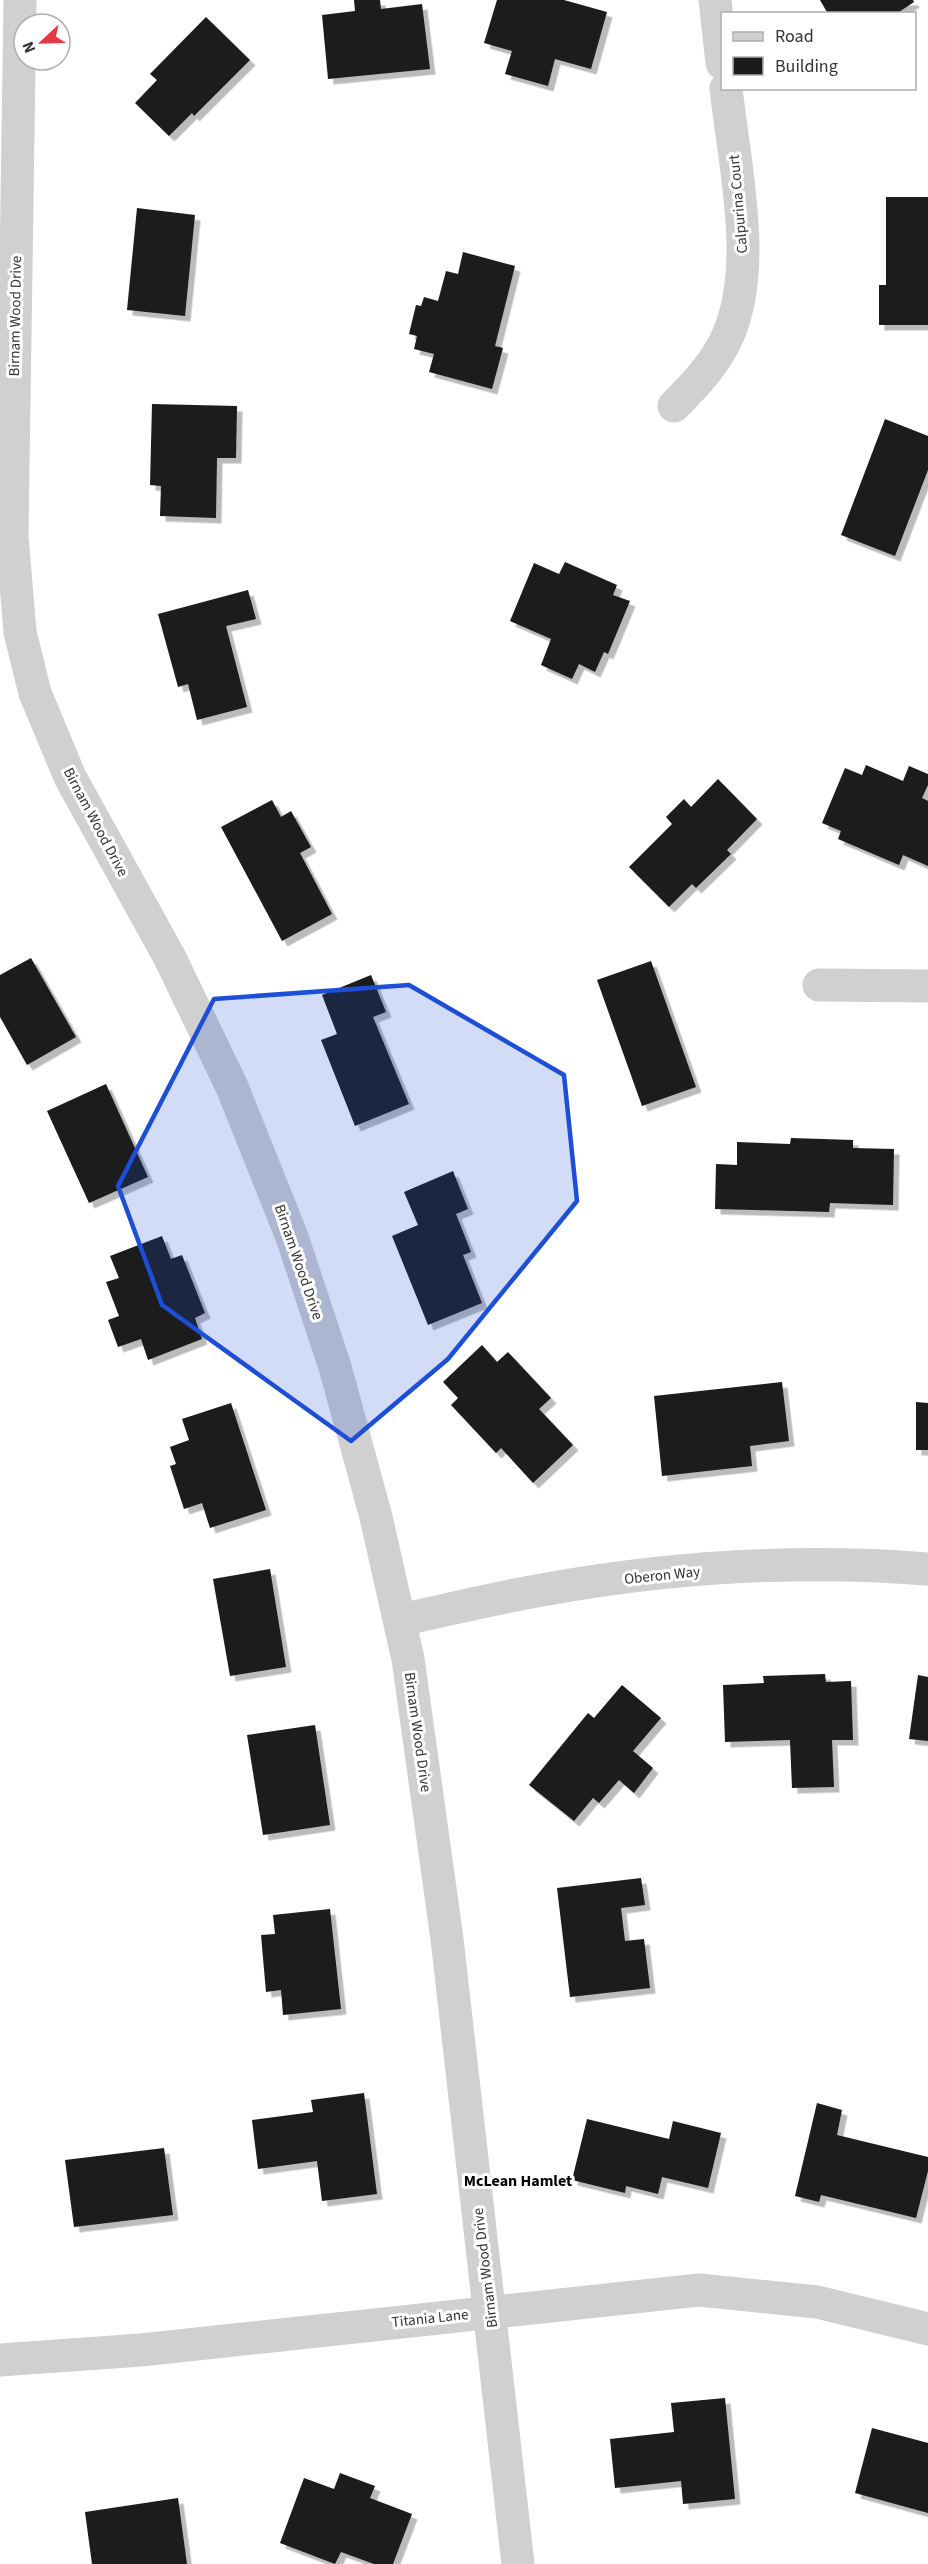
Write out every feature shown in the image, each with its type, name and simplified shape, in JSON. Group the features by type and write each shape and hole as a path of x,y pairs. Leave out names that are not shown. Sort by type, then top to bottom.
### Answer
{"street":[{"name":"Birnam Wood Drive","path":"20,0 12,536 20,632 35,693 70,777 170,958 232,1087 292,1237 338,1378 376,1517 408,1659 447,1939 518,2564"},
{"path":"715,0 721,47"},
{"name":"Calpurina Court","path":"674,406 705,375 729,334 742,287 743,240 726,90"},
{"path":"819,985 928,986"},
{"name":"Oberon Way","path":"400,1620 543,1589 669,1573 792,1566 928,1569"},
{"name":"Titania Lane","path":"0,2360 141,2350 699,2290 817,2302 928,2329"}],"highlighted area":[{"path":"409,985 564,1075 577,1201 448,1359 351,1441 162,1305 118,1186 214,999"}],"building":[{"path":"354,0 380,0 381,9 422,4 430,69 328,79 322,15 355,11"},
{"path":"497,0 564,0 607,12 591,69 555,59 548,86 505,74 512,51 484,43"},
{"path":"820,0 913,0 914,2 899,12 827,12"},
{"path":"206,17 250,60 194,116 192,113 169,136 135,103 157,80 150,74"},
{"path":"886,197 928,197 928,325 879,325 879,285 886,285"},
{"path":"137,208 195,215 185,316 127,310"},
{"path":"463,252 515,266 495,346 503,348 492,389 429,372 434,354 414,349 417,336 409,334 416,305 421,306 424,297 438,301 446,271 458,274"},
{"path":"152,404 237,406 236,458 217,458 216,518 160,516 161,486 150,485"},
{"path":"885,419 928,436 928,470 895,556 841,535"},
{"path":"565,562 617,585 613,595 630,601 608,654 604,652 595,672 579,664 572,679 541,665 551,639 510,621 534,563 559,574"},
{"path":"248,590 256,619 226,626 247,707 197,720 188,684 178,687 158,614"},
{"path":"866,765 903,781 909,766 928,774 928,785 922,798 928,801 928,866 903,855 899,865 838,839 841,831 822,823 845,768 862,775"},
{"path":"718,779 757,819 727,850 731,854 696,888 692,884 669,907 629,867 672,824 666,817 684,799 691,807"},
{"path":"272,800 281,817 291,811 311,847 300,853 332,914 282,941 221,827"},
{"path":"31,958 76,1037 27,1065 0,1017 0,975"},
{"path":"651,961 696,1087 642,1106 597,980"},
{"path":"371,975 386,1012 373,1017 409,1104 355,1126 321,1040 337,1034 322,995"},
{"path":"106,1084 148,1177 89,1203 47,1111"},
{"path":"791,1138 853,1140 853,1148 894,1149 893,1205 830,1203 829,1212 715,1209 716,1164 737,1165 737,1142 790,1144"},
{"path":"453,1171 468,1209 456,1214 471,1252 463,1255 482,1303 428,1325 392,1236 418,1225 404,1192"},
{"path":"162,1236 171,1259 182,1255 205,1313 195,1318 202,1339 148,1360 141,1339 118,1347 108,1320 119,1316 106,1282 119,1278 110,1256"},
{"path":"482,1345 497,1362 508,1352 551,1398 539,1409 573,1445 533,1483 501,1448 496,1453 451,1405 458,1398 443,1382"},
{"path":"782,1382 789,1441 750,1446 752,1466 662,1476 654,1396"},
{"path":"916,1402 928,1403 928,1450 916,1450"},
{"path":"231,1403 266,1510 210,1528 202,1503 184,1509 170,1466 176,1464 170,1447 189,1440 182,1419"},
{"path":"270,1569 286,1667 230,1676 213,1579"},
{"path":"825,1674 826,1682 851,1681 853,1740 832,1740 834,1787 792,1788 790,1740 725,1742 723,1685 764,1683 763,1676"},
{"path":"918,1675 928,1677 928,1741 909,1739"},
{"path":"622,1685 661,1718 633,1751 653,1768 634,1793 619,1780 599,1803 593,1798 574,1821 529,1785 588,1713 594,1718"},
{"path":"315,1725 330,1825 263,1835 247,1735"},
{"path":"641,1878 645,1905 621,1908 625,1941 644,1939 650,1988 570,1997 557,1888"},
{"path":"330,1909 341,2009 283,2015 281,1990 266,1992 261,1935 275,1934 273,1915"},
{"path":"364,2093 377,2194 322,2201 317,2161 258,2169 252,2120 313,2112 311,2100"},
{"path":"817,2103 842,2110 837,2135 928,2157 928,2171 916,2218 821,2195 819,2202 795,2196"},
{"path":"587,2119 669,2139 673,2121 721,2133 708,2188 662,2177 658,2194 626,2186 625,2193 572,2180"},
{"path":"164,2148 173,2215 74,2227 65,2160"},
{"path":"725,2398 735,2499 683,2504 681,2481 615,2488 610,2439 674,2432 671,2403"},
{"path":"872,2428 928,2443 928,2513 855,2493"},
{"path":"340,2473 375,2486 370,2498 412,2514 393,2564 374,2564 341,2552 335,2564 280,2543 304,2478 334,2489"},
{"path":"178,2498 187,2564 92,2564 85,2512"}],"district":[{"name":"McLean Hamlet","path":"518,2180"}]}
